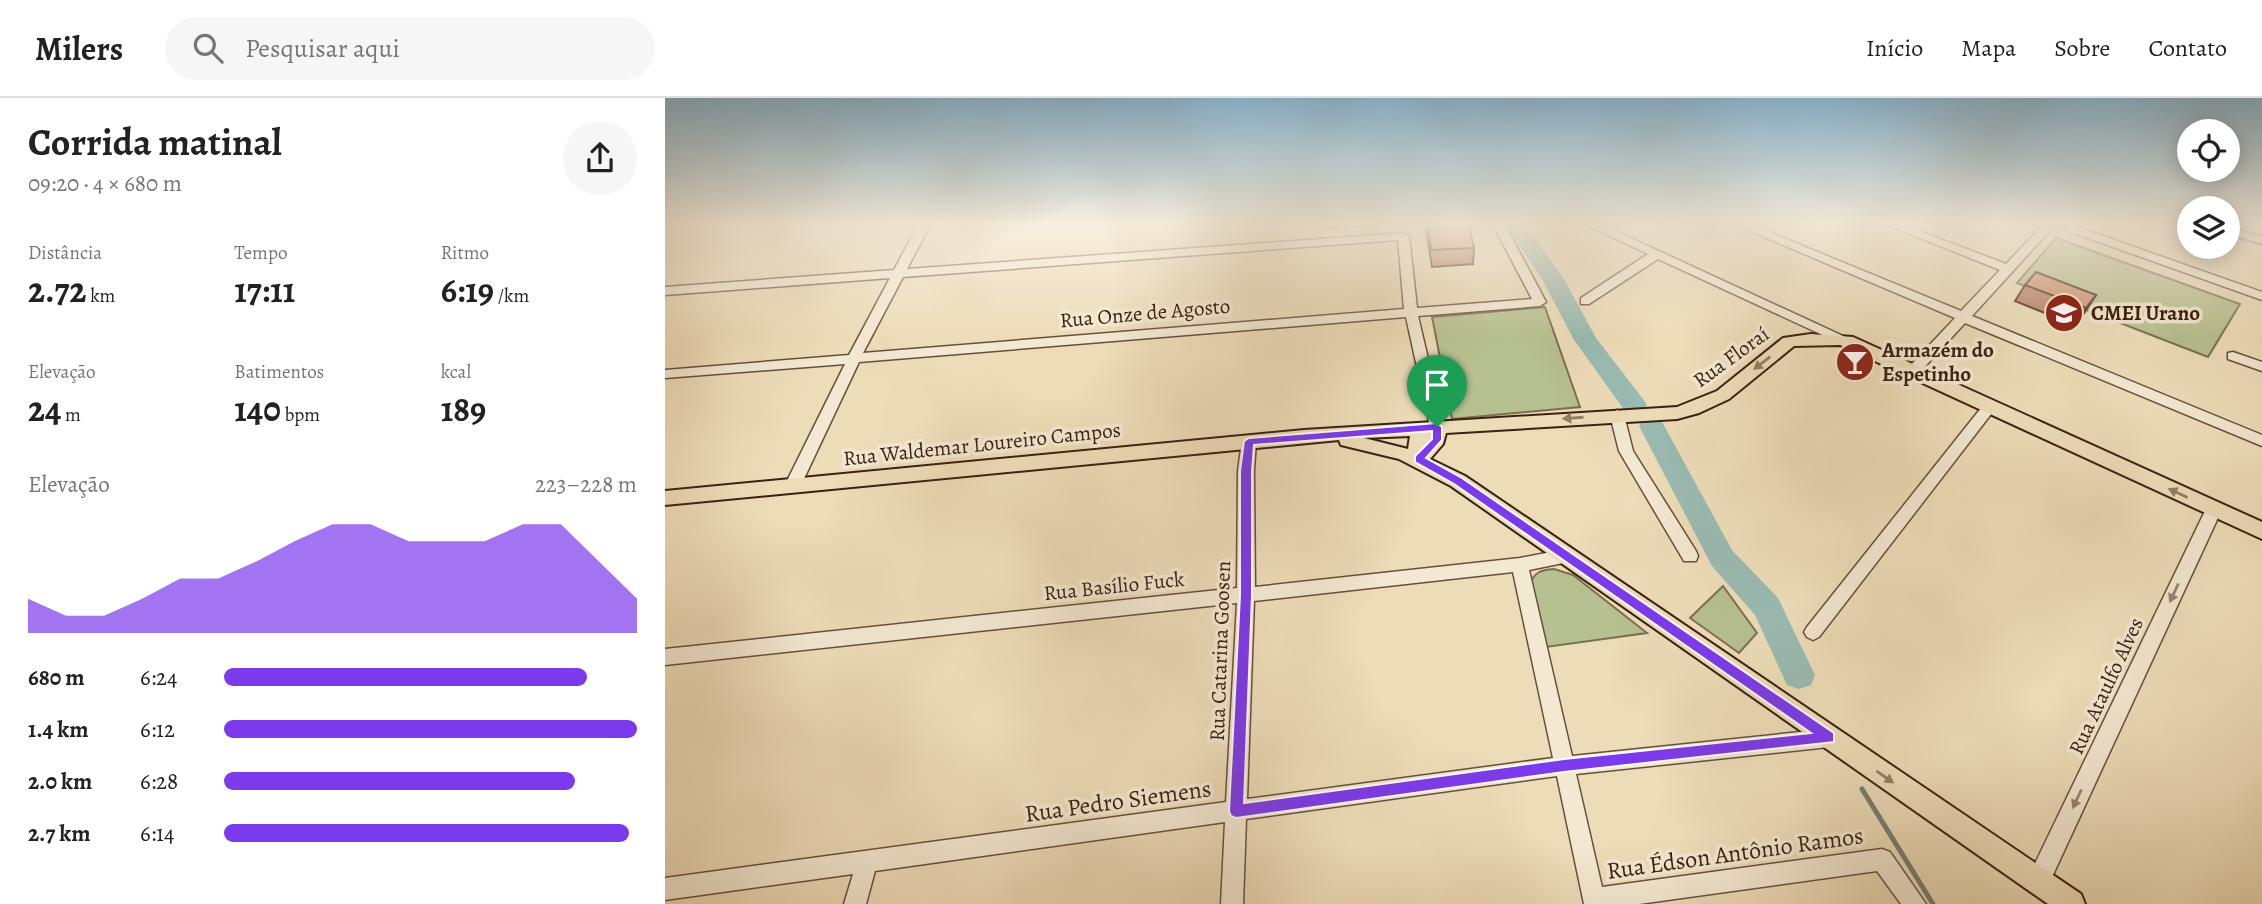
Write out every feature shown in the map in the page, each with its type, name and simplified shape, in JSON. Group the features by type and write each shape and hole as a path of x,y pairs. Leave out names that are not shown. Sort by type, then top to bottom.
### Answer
{"main road":[{"name":"Rua Floraí","path":"1641,414 1677,413 1706,405 1789,342 1804,338 1847,341"},
{"path":"1847,341 2262,531"},
{"name":"Rua Waldemar Loureiro Campos","path":"665,498 1304,436 1641,414"},
{"path":"1419,459 1437,440 1437,427"},
{"name":"Rua Waldemar Loureiro Campos","path":"1304,436 1375,445 1419,459 1458,481 2071,904"}],"street":[{"path":"793,485 854,358 906,261"},
{"path":"665,291 1068,261"},
{"path":"1406,261 1411,312 1437,427"},
{"name":"Rua Onze de Agosto","path":"665,374 1540,302 1518,261"},
{"path":"1585,301 1647,261"},
{"path":"1671,261 1847,341"},
{"path":"1827,261 2262,442"},
{"path":"1986,261 2008,269"},
{"path":"1913,371 2016,261"},
{"path":"2161,261 2262,296"},
{"path":"1789,315 1793,326 1789,342"},
{"path":"2233,356 2262,367"},
{"path":"1812,632 1990,407"},
{"path":"1616,415 1626,451 1690,556"},
{"name":"Rua Catarina Goosen","path":"1232,904 1246,595 1246,471 1249,441"},
{"name":"Rua Ataulfo Alves","path":"2038,882 2214,509"},
{"name":"Rua Basílio Fuck","path":"665,657 1520,565 1567,556"},
{"path":"1520,565 1594,901"},
{"name":"Rua Pedro Siemens","path":"665,890 1564,766 1829,738"},
{"name":"Rua Édson Antônio Ramos","path":"1594,901 1882,860 1915,904"},
{"path":"855,904 867,862"}],"green space":[{"path":"2036,261 2119,261 2240,304 2208,357 2017,283"},
{"path":"1545,307 1580,407 1452,419 1432,317"},
{"path":"1554,569 1573,575 1647,633 1546,647 1529,585 1539,572"},
{"path":"1723,586 1757,633 1739,653 1690,618"}],"building":[{"path":"2036,272 2096,295 2086,308 2025,285"}],"waterway":[{"path":"1540,261 1586,340 1634,405"},
{"path":"1652,426 1722,558 1767,607 1799,675"},
{"path":"1862,789 1933,904"}],"place":[{"name":"CMEI Urano","path":"2064,313"},
{"name":"Armazém do Espetinho","path":"1855,362"}],"route":[{"path":"1437,427 1437,440 1419,459 1444,471 1829,738 1564,766 1236,811 1246,595 1246,471 1249,441 1437,427"}]}
